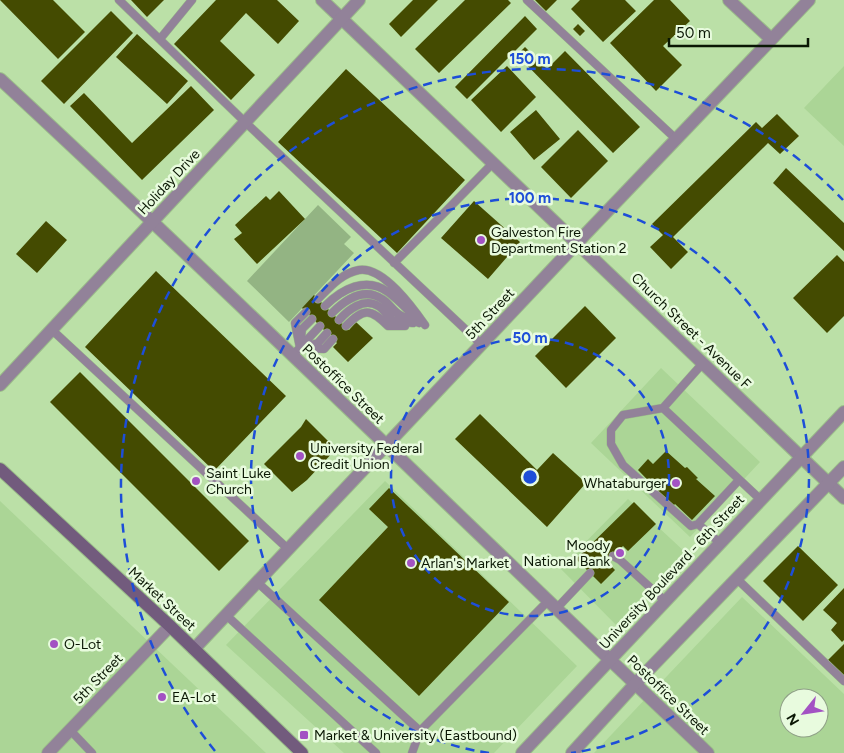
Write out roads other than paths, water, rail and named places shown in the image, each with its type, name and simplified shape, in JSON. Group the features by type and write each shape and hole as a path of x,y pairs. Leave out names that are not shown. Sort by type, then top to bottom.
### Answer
{"main road":[{"name":"Market Street","path":"0,469 170,626 302,753"}],"street":[{"name":"Church Street - Avenue F","path":"322,0 844,498"},
{"name":"Holiday Drive","path":"0,384 360,0"},
{"path":"728,0 771,39"},
{"name":"5th Street","path":"194,650 576,242 809,0"},
{"name":"Postoffice Street","path":"0,79 296,352 386,446 708,753"},
{"name":"University Boulevard - 6th Street","path":"522,753 844,412"},
{"path":"572,753 635,684 844,467"},
{"name":"5th Street","path":"48,753 170,626"}],"lane":[{"path":"118,0 481,344"},
{"path":"160,39 192,0"},
{"path":"527,0 676,139"},
{"path":"394,263 446,212 492,162"},
{"path":"318,299 333,284 346,275 360,270 368,270 390,284 404,297 425,325"},
{"path":"325,306 345,289 366,284 389,293 425,325"},
{"path":"332,313 346,300 369,294 380,298 399,314 425,325"},
{"path":"339,320 347,311 372,303 394,320 425,325"},
{"path":"296,352 295,323 306,312"},
{"path":"346,326 358,315 370,312 376,314 388,326 425,325"},
{"path":"296,352 302,329 312,319"},
{"path":"296,352 320,326"},
{"path":"52,329 288,549"},
{"path":"296,352 318,343 327,333"},
{"path":"296,352 324,349 333,339"},
{"path":"703,363 663,408 623,414 611,430 611,444 623,465 691,526 698,524 739,480"},
{"path":"663,408 760,500"},
{"path":"698,524 720,543"},
{"path":"613,556 620,560 665,601"},
{"path":"412,753 420,732 552,605 590,573"},
{"path":"736,578 844,681"},
{"path":"257,582 420,732"},
{"path":"226,615 376,753"},
{"path":"70,730 92,753"}],"place":[{"name":"Galveston Fire Department Station 2","path":"481,240"},
{"name":"University Federal Credit Union","path":"300,456"},
{"name":"Saint Luke Church","path":"196,481"},
{"name":"Whataburger","path":"676,483"},
{"name":"Moody National Bank","path":"620,553"},
{"name":"Arlan's Market","path":"411,563"},
{"name":"O-Lot","path":"54,644"},
{"name":"EA-Lot","path":"162,697"},
{"name":"Market & University (Eastbound)","path":"304,735"}]}
